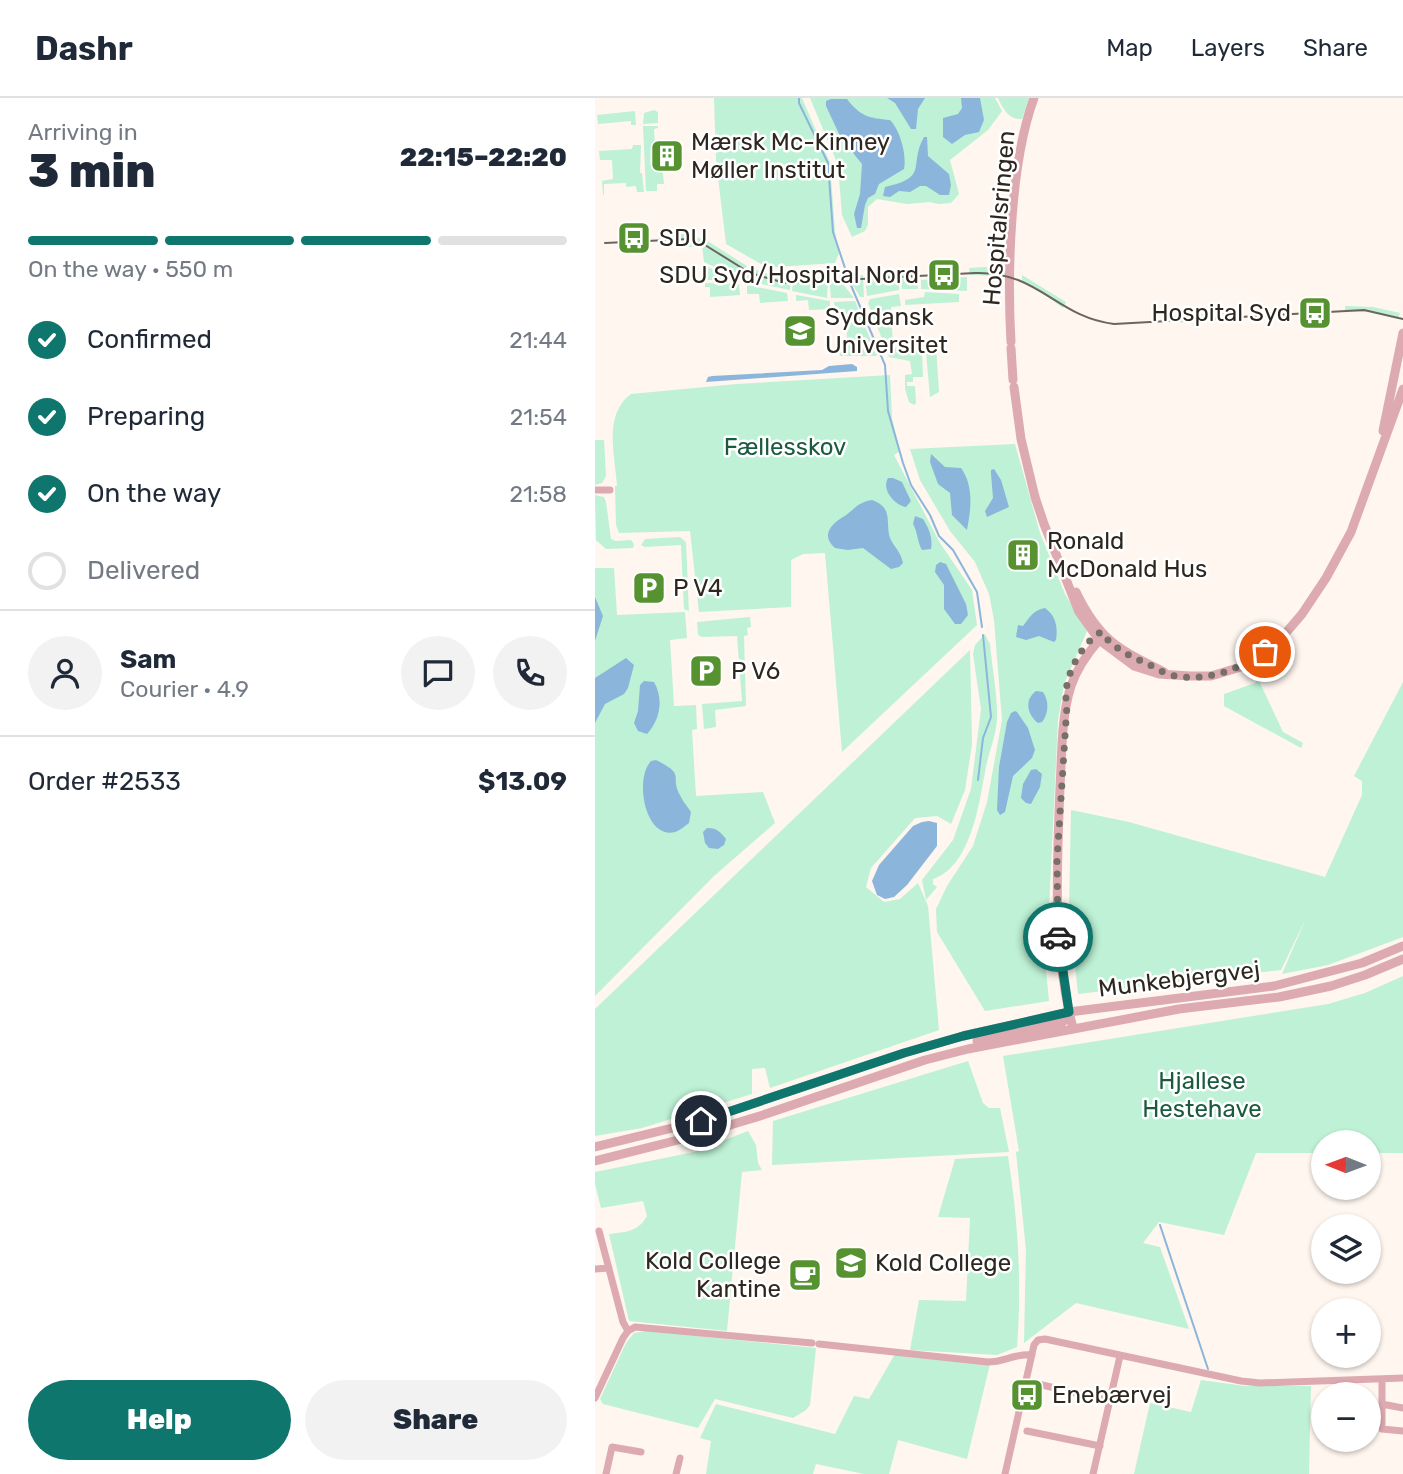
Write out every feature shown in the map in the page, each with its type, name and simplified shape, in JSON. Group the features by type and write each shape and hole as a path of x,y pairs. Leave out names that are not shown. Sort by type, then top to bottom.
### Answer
{"street":[{"name":"Hospitalsringen","path":"1034,98 1026,123 1017,178 1010,273 1011,345 1021,439 1044,524 1079,612 1099,636 1128,663 1148,672 1190,676 1224,673 1244,666 1278,642 1302,614 1338,558 1351,532 1403,389"},
{"name":"Hospitalsringen","path":"1381,448 1403,338"},
{"path":"1393,418 1403,363"},
{"path":"595,490 610,489"},
{"name":"Hospitalsringen","path":"1099,636 1168,674"},
{"path":"1073,1028 1060,956 1057,909 1061,780 1067,705 1077,671 1099,636"},
{"path":"1067,705 1080,672 1094,653 1105,652 1128,663"},
{"name":"Munkebjergvej","path":"595,1147 701,1121 951,1040 1069,1012 1274,986 1362,963 1403,946"},
{"name":"Munkebjergvej","path":"595,1161 690,1137 902,1067 989,1044 1179,1009 1279,997 1342,982 1403,959"},
{"path":"902,1067 914,1058 1002,1034 1063,1022 1069,1012"},
{"path":"599,1236 623,1322 628,1331"},
{"path":"595,1269 609,1268"},
{"path":"595,1398 628,1331 643,1326 988,1362 1006,1361 1020,1354 1032,1355"},
{"path":"1005,1474 1034,1345 1045,1339 1206,1375 1260,1383 1403,1378"},
{"path":"1093,1474 1120,1356"},
{"path":"1382,1379 1382,1429 1403,1431"},
{"path":"1038,1384 1110,1401"},
{"path":"1382,1404 1403,1408"},
{"path":"1027,1431 1100,1446"},
{"path":"606,1474 612,1447 641,1452"},
{"path":"676,1474 680,1458"}],"green space":[{"path":"714,98 802,98 830,163 839,253 835,263 776,267 761,264 726,244 716,160"},
{"path":"810,98 995,98 1002,111 988,130 950,160 959,194 951,203 907,204 877,199 868,207 868,225 865,231 852,237 842,215 838,165"},
{"path":"998,98 1029,98 1022,119 1010,116"},
{"path":"654,110 658,112 658,123 643,124 644,113"},
{"path":"635,111 636,125 631,125 631,121 598,124 597,115"},
{"path":"643,126 658,126 654,129 655,147 660,147 664,184 657,184 657,191 646,191"},
{"path":"633,145 641,145 640,173 644,192 637,192 636,186 626,187 626,183 604,184 603,195 602,181 613,179 612,160 600,160 599,151 632,149"},
{"path":"684,234 706,240 747,266 738,278 704,262 702,246 688,247 687,241 684,240 659,241 659,235"},
{"path":"704,265 735,280 705,280"},
{"path":"749,267 791,279 790,290 742,280"},
{"path":"969,268 1006,270 1005,276 970,275"},
{"path":"918,271 918,289 902,289 901,272"},
{"path":"899,272 899,290 867,296 865,274"},
{"path":"863,275 864,297 860,297 851,282 842,283 854,298 831,298 829,277"},
{"path":"1022,275 1066,302 1063,308 1037,289 1022,282"},
{"path":"828,277 827,298 792,291 793,278"},
{"path":"967,277 967,291 921,289 921,280"},
{"path":"705,283 739,284 740,295 710,297 710,287 705,287"},
{"path":"747,285 787,293 788,301 760,303 759,294 747,294"},
{"path":"925,292 959,294 959,302 905,305 905,300 924,297"},
{"path":"899,294 901,306 891,307 893,348 936,346 939,392 930,397 926,352 922,351 923,377 913,377 913,382 907,382 907,386 915,386 914,405 909,402 905,389 905,375 912,374 910,361 889,357 868,303 870,299"},
{"path":"796,295 830,301 830,309 809,310 808,300 796,301"},
{"path":"855,301 877,356 840,356 839,351 848,350 845,309 835,309 834,302"},
{"path":"1345,306 1373,307 1400,313 1398,319 1370,312 1345,312"},
{"path":"1226,313 1226,320 1171,323 1171,316"},
{"name":"Fællesskov","path":"890,375 892,418 900,451 894,455 940,543 972,590 977,625 842,752 825,553 803,554 791,560 791,607 699,612 690,531 619,533 616,525 614,424 622,403 631,394 737,384"},
{"path":"595,440 604,440 606,476 602,483 595,485"},
{"path":"1015,444 1040,533 1065,594 1087,631 1064,684 1058,720 1049,909 1041,909 1037,939 1043,941 1049,1001 985,1011 937,932 936,909 947,886 973,846 987,802 1002,720 994,620 989,594 975,562 950,531 920,480 910,449"},
{"path":"595,495 604,497 606,502 611,539 631,540 633,548 606,549 596,540"},
{"path":"680,537 686,542 689,611 684,609 681,545 641,545 645,539"},
{"path":"595,568 614,568 617,615 685,612 687,638 670,640 674,706 696,705 697,729 692,730 696,796 763,792 775,823 714,876 595,996"},
{"path":"750,617 751,627 747,628 748,635 744,636 746,706 715,710 716,727 704,729 702,704 742,701 737,636 702,637 698,635 697,622"},
{"path":"985,634 990,644 996,692 995,732 976,814 965,847 957,861 946,872 933,879 933,884 937,887 926,900 922,880 953,840 971,789 981,709 973,654 975,645"},
{"path":"970,650 972,744 965,790 951,824 937,816 915,818 871,868 866,887 884,902 900,899 918,883 928,906 939,1030 770,1088 765,1068 752,1069 752,1094 642,1128 595,1136 595,1009"},
{"path":"1282,650 1287,654 1260,683 1283,732 1303,743 1301,748 1224,706 1224,694 1255,683"},
{"path":"1403,682 1403,937 1328,965 1282,974 1306,918 1281,970 1078,994 1069,908 1071,810 1129,822 1325,877 1362,795 1362,781 1354,776"},
{"name":"Hjallese Hestehave","path":"1403,976 1403,1153 1381,1153 1381,1130 1311,1130 1311,1153 1256,1153 1224,1235 1159,1222 1143,1243 1160,1247 1189,1329 1076,1303 1024,1343 1026,1250 1016,1152 1019,1151 1003,1056 1328,1004 1365,993"},
{"path":"968,1061 983,1103 989,1108 1000,1108 1009,1152 772,1165 773,1121"},
{"path":"748,1131 756,1145 758,1163 762,1170 742,1172 727,1331 629,1321 609,1234 636,1228 647,1216 643,1201 601,1208 595,1172 694,1152"},
{"path":"1008,1156 1018,1251 1017,1347 997,1355 910,1350 919,1300 966,1301 970,1218 938,1217 955,1159"},
{"path":"647,1331 816,1348 810,1405 793,1418 715,1399 698,1428 603,1404 600,1399 626,1343 634,1333"},
{"path":"895,1354 990,1364 967,1459 898,1440 889,1474 864,1474 816,1464 813,1474 706,1474 711,1441 700,1438 716,1404 835,1434 854,1396 869,1399"},
{"path":"1201,1380 1245,1386 1311,1386 1309,1474 1134,1474 1150,1403 1191,1412"}],"water":[{"path":"887,98 925,98 918,109 916,129 911,129 895,103"},
{"path":"961,98 980,98 984,120 979,132 965,135 952,144 943,137 943,118 958,114 962,108"},
{"path":"847,99 866,115 890,120 900,136 904,150 904,169 879,184 875,194 868,198 861,228 857,228 854,214 860,194 862,164 841,138 826,106 826,101"},
{"path":"924,137 927,137 928,156 949,174 949,195 940,195 926,186 920,186 910,192 899,191 890,197 883,196 885,187 908,179 913,174"},
{"path":"852,364 857,367 857,371 706,382 708,377 712,376 822,370 829,366"},
{"path":"931,454 945,467 961,468 965,475 970,498 967,530 952,515 950,493 938,484 930,462"},
{"path":"994,469 1001,480 1009,507 987,517 985,511 993,498 991,470"},
{"path":"888,478 902,482 911,501 906,507 890,496 886,487"},
{"path":"872,500 886,511 890,538 903,563 899,567 891,569 863,548 848,550 835,548 831,544 828,535 834,524 859,505"},
{"path":"915,516 923,519 927,526 931,549 922,550 920,547 913,524"},
{"path":"940,562 946,564 966,604 968,615 961,624 955,624 944,609 944,585 935,572 936,565"},
{"path":"595,597 603,616 595,641"},
{"path":"1045,608 1055,622 1057,631 1054,642 1039,636 1026,640 1016,637 1018,625 1023,626 1035,612"},
{"path":"626,658 634,665 628,688 624,694 605,704 595,723 595,678"},
{"path":"644,681 654,682 660,702 658,716 647,734 638,731 634,723 640,685"},
{"path":"1036,691 1043,692 1047,703 1044,718 1038,723 1028,707"},
{"path":"1015,711 1028,728 1035,750 1032,758 1013,776 1005,812 1000,815 997,810 999,767 1007,722"},
{"path":"656,760 675,773 678,790 691,812 689,823 675,832 665,832 656,827 645,806 643,781 651,761"},
{"path":"1036,769 1042,774 1040,787 1031,804 1026,803 1021,798 1023,784 1031,770"},
{"path":"929,821 937,823 937,846 907,885 894,897 885,899 877,895 872,881 879,865 913,826"},
{"path":"707,828 722,834 726,839 724,845 718,849 709,848 703,832"}],"waterway":[{"path":"799,98 828,163 833,232 850,283 885,365 888,411 903,463 911,485 930,515 939,536 953,550 977,592 982,627"},
{"path":"978,780 983,738 991,717 983,635"},
{"path":"1160,1225 1208,1369"}],"tram line":[{"path":"605,243 689,239 705,245 750,273 785,283 997,274 1032,286 1077,313 1114,324 1364,310 1403,319"}],"way so far":[{"path":"1058,937 1057,860 1067,705 1065,697 1070,675 1088,644 1101,632 1111,643 1135,659 1177,676 1210,676 1224,673 1244,666 1265,652"}],"place":[{"name":"Mærsk Mc-Kinney Møller Institut","path":"667,156"},
{"name":"SDU","path":"634,238"},
{"name":"SDU Syd/Hospital Nord","path":"944,275"},
{"name":"Hospital Syd","path":"1315,313"},
{"name":"Syddansk Universitet","path":"800,331"},
{"name":"Ronald McDonald Hus","path":"1023,555"},
{"name":"P V4","path":"649,588"},
{"name":"P V6","path":"706,671"},
{"name":"Kold College","path":"851,1263"},
{"name":"Kold College Kantine","path":"805,1275"},
{"name":"Enebærvej","path":"1027,1395"}],"route":[{"path":"701,1121 904,1053 963,1036 1069,1012 1058,937"}]}
